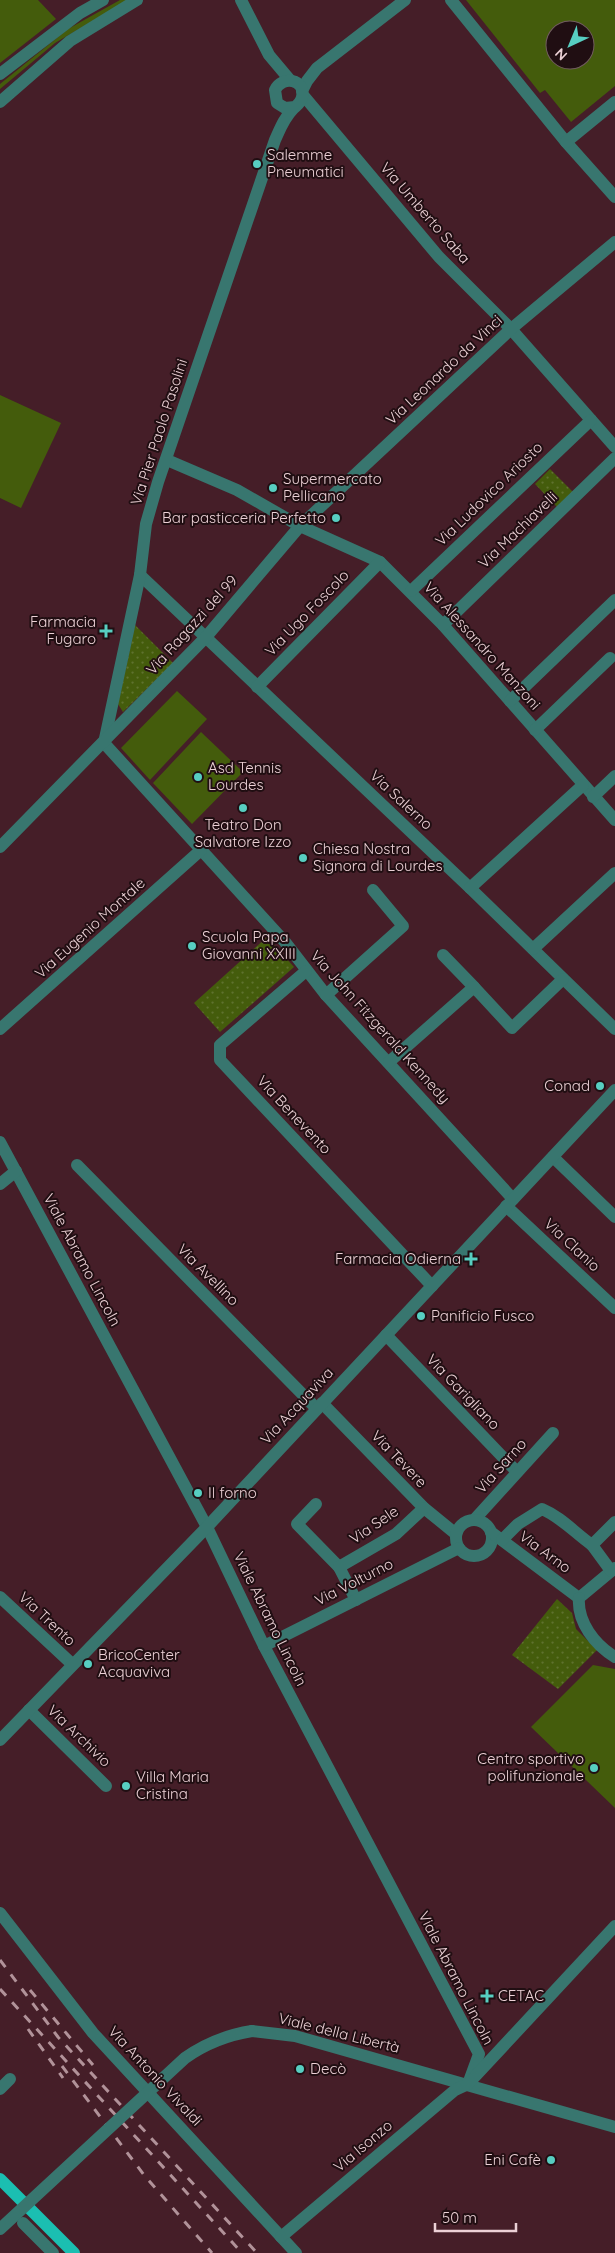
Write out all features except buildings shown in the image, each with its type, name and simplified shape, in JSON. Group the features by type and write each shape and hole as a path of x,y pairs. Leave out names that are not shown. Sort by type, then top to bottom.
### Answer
{"main road":[{"path":"0,2179 70,2252"}],"street":[{"path":"0,74 80,13 103,0"},
{"path":"0,102 70,41 137,0"},
{"name":"Via Pier Paolo Pasolini","path":"104,743 140,575 146,524 274,140 284,120 299,100 292,81 269,55 241,0"},
{"path":"275,95 280,82 292,81 317,68 405,0"},
{"path":"451,0 599,182 615,197"},
{"name":"Via Pier Paolo Pasolini","path":"269,55 275,95 274,140"},
{"path":"299,100 307,80 317,68"},
{"name":"Via Umberto Saba","path":"275,95 285,108 299,100 318,115 439,257 511,329 615,447"},
{"path":"566,142 615,102"},
{"name":"Via Leonardo da Vinci","path":"300,526 511,329 615,242"},
{"name":"Via Ludovico Ariosto","path":"411,591 590,420"},
{"name":"Via Machiavelli","path":"443,624 615,458"},
{"name":"Via Alessandro Manzoni","path":"167,460 237,490 300,526 380,562 443,624 615,820"},
{"name":"Via Ragazzi del 99","path":"0,847 206,637 300,526"},
{"name":"Via Ugo Foscolo","path":"257,687 380,562"},
{"name":"Via Salerno","path":"140,575 470,888 615,1029"},
{"path":"510,701 615,600"},
{"path":"535,730 610,658"},
{"name":"Via John Fitzgerald Kennedy","path":"104,743 285,942 326,995 389,1062 510,1203"},
{"path":"593,797 615,776"},
{"path":"470,888 583,785"},
{"name":"Via Eugenio Montale","path":"0,1029 201,850"},
{"path":"533,949 615,873"},
{"path":"326,995 403,926 373,890"},
{"path":"443,955 512,1028 563,979"},
{"name":"Via Benevento","path":"306,971 220,1045 220,1060 432,1286"},
{"path":"389,1062 474,987"},
{"name":"Via Acquaviva","path":"0,1740 207,1527 615,1090"},
{"name":"Viale Abramo Lincoln","path":"0,1142 207,1527 264,1646 478,2054 468,2084"},
{"path":"553,1157 615,1217"},
{"name":"Via Avellino","path":"77,1165 319,1406"},
{"path":"0,1184 16,1172"},
{"name":"Via Clanio","path":"510,1203 615,1308"},
{"name":"Via Garigliano","path":"386,1335 517,1472"},
{"name":"Via Tevere","path":"319,1406 424,1508 456,1534"},
{"name":"Via Sarno","path":"474,1520 553,1433"},
{"path":"316,1504 297,1524 339,1567 356,1600"},
{"name":"Via Sele","path":"339,1567 396,1534 424,1508"},
{"path":"502,1540 518,1524 542,1509 555,1515 571,1531 592,1545 613,1569 579,1598 578,1608 585,1628 615,1657"},
{"path":"474,1520 484,1523 491,1532 490,1543 484,1552 473,1556 459,1548 456,1534 460,1525 474,1520"},
{"path":"592,1545 615,1522"},
{"name":"Via Arno","path":"491,1532 579,1598"},
{"name":"Via Volturno","path":"264,1646 459,1548"},
{"name":"Via Trento","path":"0,1597 72,1664"},
{"name":"Via Archivio","path":"28,1710 106,1786"},
{"name":"Via Antonio Vivaldi","path":"0,1913 93,2033 296,2253"},
{"name":"Via Isonzo","path":"281,2237 455,2090 468,2084 615,1926"},
{"name":"Viale della Libertà","path":"0,2229 185,2058 199,2048 223,2037 252,2031 295,2036 615,2127"},
{"path":"0,2089 10,2079"},
{"path":"23,2223 53,2253"}],"green space":[{"path":"0,0 38,0 56,19 0,63"},
{"path":"120,0 128,0 55,43 0,89 0,84 68,29"},
{"path":"466,0 615,0 615,86 571,122 545,90 540,93"},
{"path":"0,395 61,423 21,508 0,498"},
{"path":"550,469 574,493 558,508 535,484"},
{"path":"135,625 173,663 123,712 118,704"},
{"path":"177,691 207,719 150,780 121,748"},
{"name":"Asd Tennis Lourdes","path":"201,732 243,772 192,824 153,783"},
{"path":"267,937 294,967 220,1032 194,1003"},
{"path":"557,1599 572,1613 576,1629 597,1650 558,1689 512,1655"},
{"name":"Centro sportivo polifunzionale","path":"593,1665 615,1669 615,1808 531,1727"}],"railway":[{"path":"0,1960 58,2037 257,2253"},
{"path":"0,1989 242,2253"},
{"path":"30,1990 93,2065"},
{"path":"28,2029 63,2078"},
{"path":"62,2066 144,2175 212,2253"}],"place":[{"name":"Salemme Pneumatici","path":"257,164"},
{"name":"Supermercato Pellicano","path":"273,488"},
{"name":"Bar pasticceria Perfetto","path":"336,518"},
{"name":"Farmacia Fugaro","path":"106,631"},
{"name":"Asd Tennis Lourdes","path":"198,777"},
{"name":"Teatro Don Salvatore Izzo","path":"243,808"},
{"name":"Chiesa Nostra Signora di Lourdes","path":"303,858"},
{"name":"Scuola Papa Giovanni XXIII","path":"192,946"},
{"name":"Conad","path":"600,1086"},
{"name":"Farmacia Odierna","path":"471,1259"},
{"name":"Panificio Fusco","path":"421,1316"},
{"name":"Il forno","path":"198,1493"},
{"name":"BricoCenter Acquaviva","path":"88,1664"},
{"name":"Centro sportivo polifunzionale","path":"594,1768"},
{"name":"Villa Maria Cristina","path":"126,1786"},
{"name":"CETAC","path":"487,1996"},
{"name":"Decò","path":"300,2069"},
{"name":"Eni Cafè","path":"551,2160"}]}
